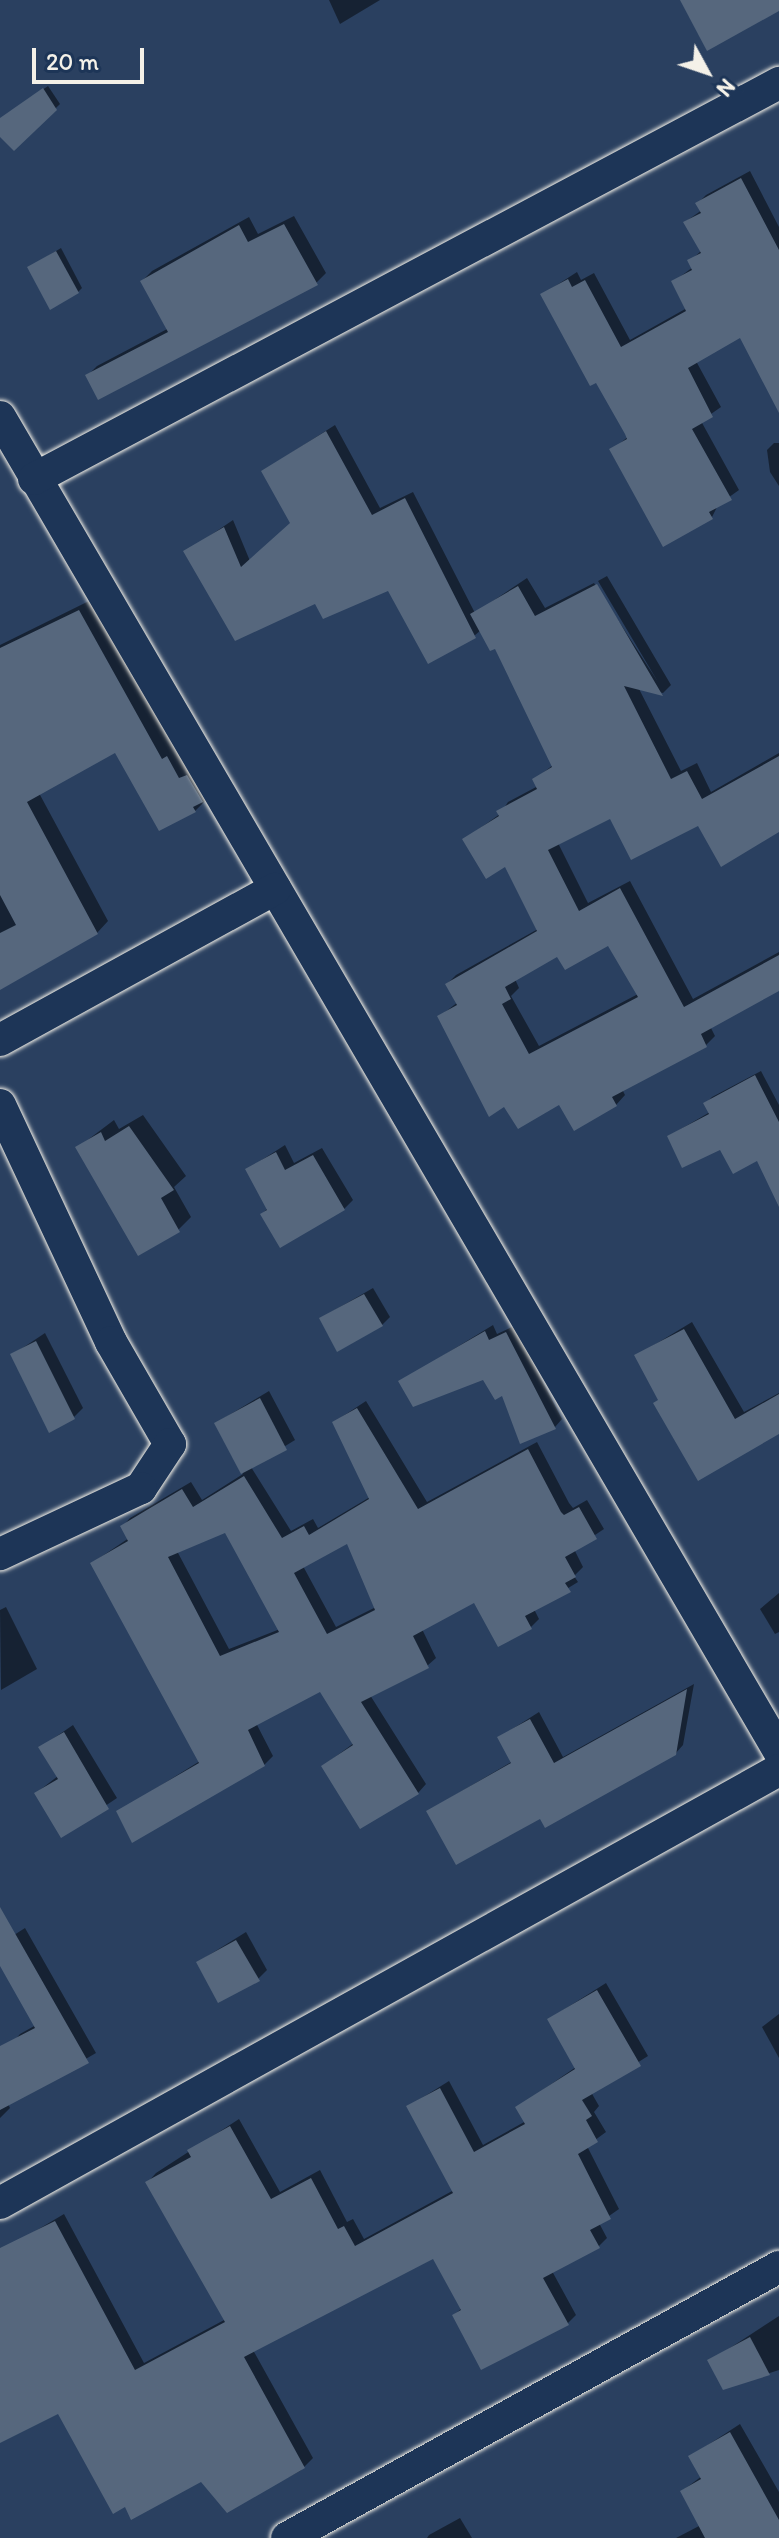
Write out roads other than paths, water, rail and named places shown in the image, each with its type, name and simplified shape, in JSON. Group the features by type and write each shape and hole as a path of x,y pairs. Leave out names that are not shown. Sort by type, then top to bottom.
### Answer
{"street":[{"path":"34,479 779,83"},
{"path":"0,417 779,1751"},
{"path":"0,1040 275,889"},
{"path":"0,1105 111,1342 170,1444 141,1488 0,1554"},
{"path":"0,2203 779,1770"},
{"path":"287,2538 779,2267"}]}
